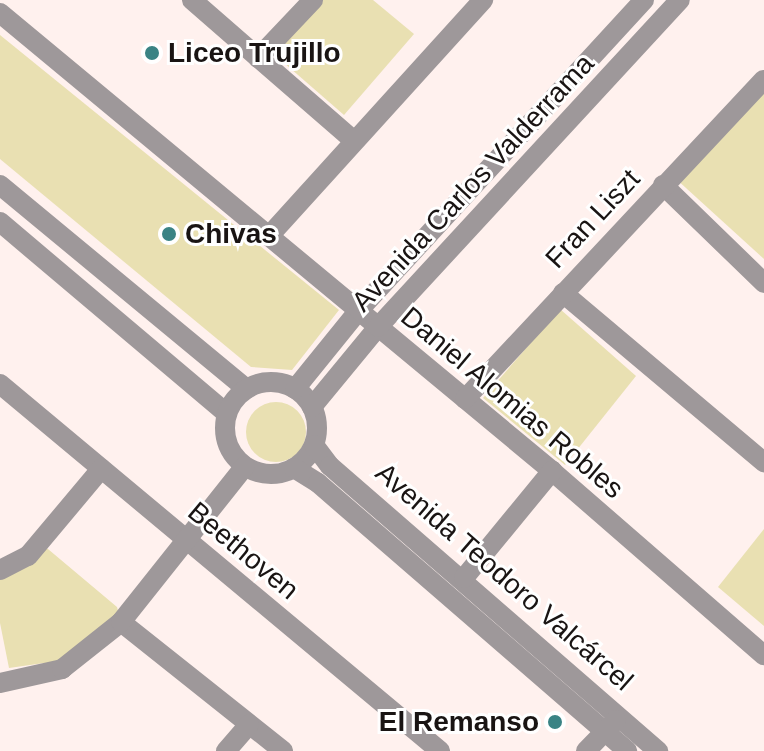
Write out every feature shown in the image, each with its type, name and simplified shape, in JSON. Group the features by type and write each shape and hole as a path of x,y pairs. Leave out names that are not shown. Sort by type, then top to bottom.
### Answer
{"street":[{"path":"192,0 353,140"},
{"path":"258,58 313,0"},
{"path":"269,236 483,0"},
{"name":"Avenida Carlos Valderrama","path":"295,389 359,310 644,0"},
{"name":"Avenida Carlos Valderrama","path":"312,407 378,327 680,0"},
{"name":"Daniel Alomias Robles","path":"0,13 552,471 764,655"},
{"name":"Fran Liszt","path":"465,399 764,80"},
{"path":"0,185 247,389"},
{"path":"663,185 764,283"},
{"path":"0,222 227,414"},
{"path":"101,305 118,282"},
{"path":"563,293 764,462"},
{"path":"271,382 295,389 312,407 314,445 294,468 269,474 245,466 227,442 227,414 247,389 271,382"},
{"name":"Beethoven","path":"3,394 101,469 440,751"},
{"name":"Avenida Teodoro Valcárcel","path":"314,445 330,466 621,714 658,751"},
{"path":"0,683 62,669 121,622 245,466"},
{"name":"Avenida Teodoro Valcárcel","path":"294,468 606,730 627,751"},
{"path":"0,570 28,556 101,469"},
{"path":"464,578 552,471"},
{"path":"121,622 283,751"},
{"path":"586,751 621,714"},
{"path":"226,751 249,725"}],"shaded area":[{"path":"323,0 373,0 414,34 344,115 275,55"},
{"name":"Chivas","path":"0,35 339,310 292,370 251,367 0,159"},
{"path":"764,93 764,259 675,178"},
{"path":"560,309 636,376 565,465 483,398"},
{"path":"276,402 288,404 297,411 304,420 304,444 297,453 288,460 276,462 264,460 255,453 248,444 246,432 248,420 255,411 264,404"},
{"path":"764,529 764,626 718,587"},
{"path":"42,544 117,607 121,622 62,669 44,663 9,668 0,623 0,572"}],"place":[{"name":"Liceo Trujillo","path":"152,53"},
{"name":"Chivas","path":"169,234"},
{"name":"El Remanso","path":"555,722"}]}
